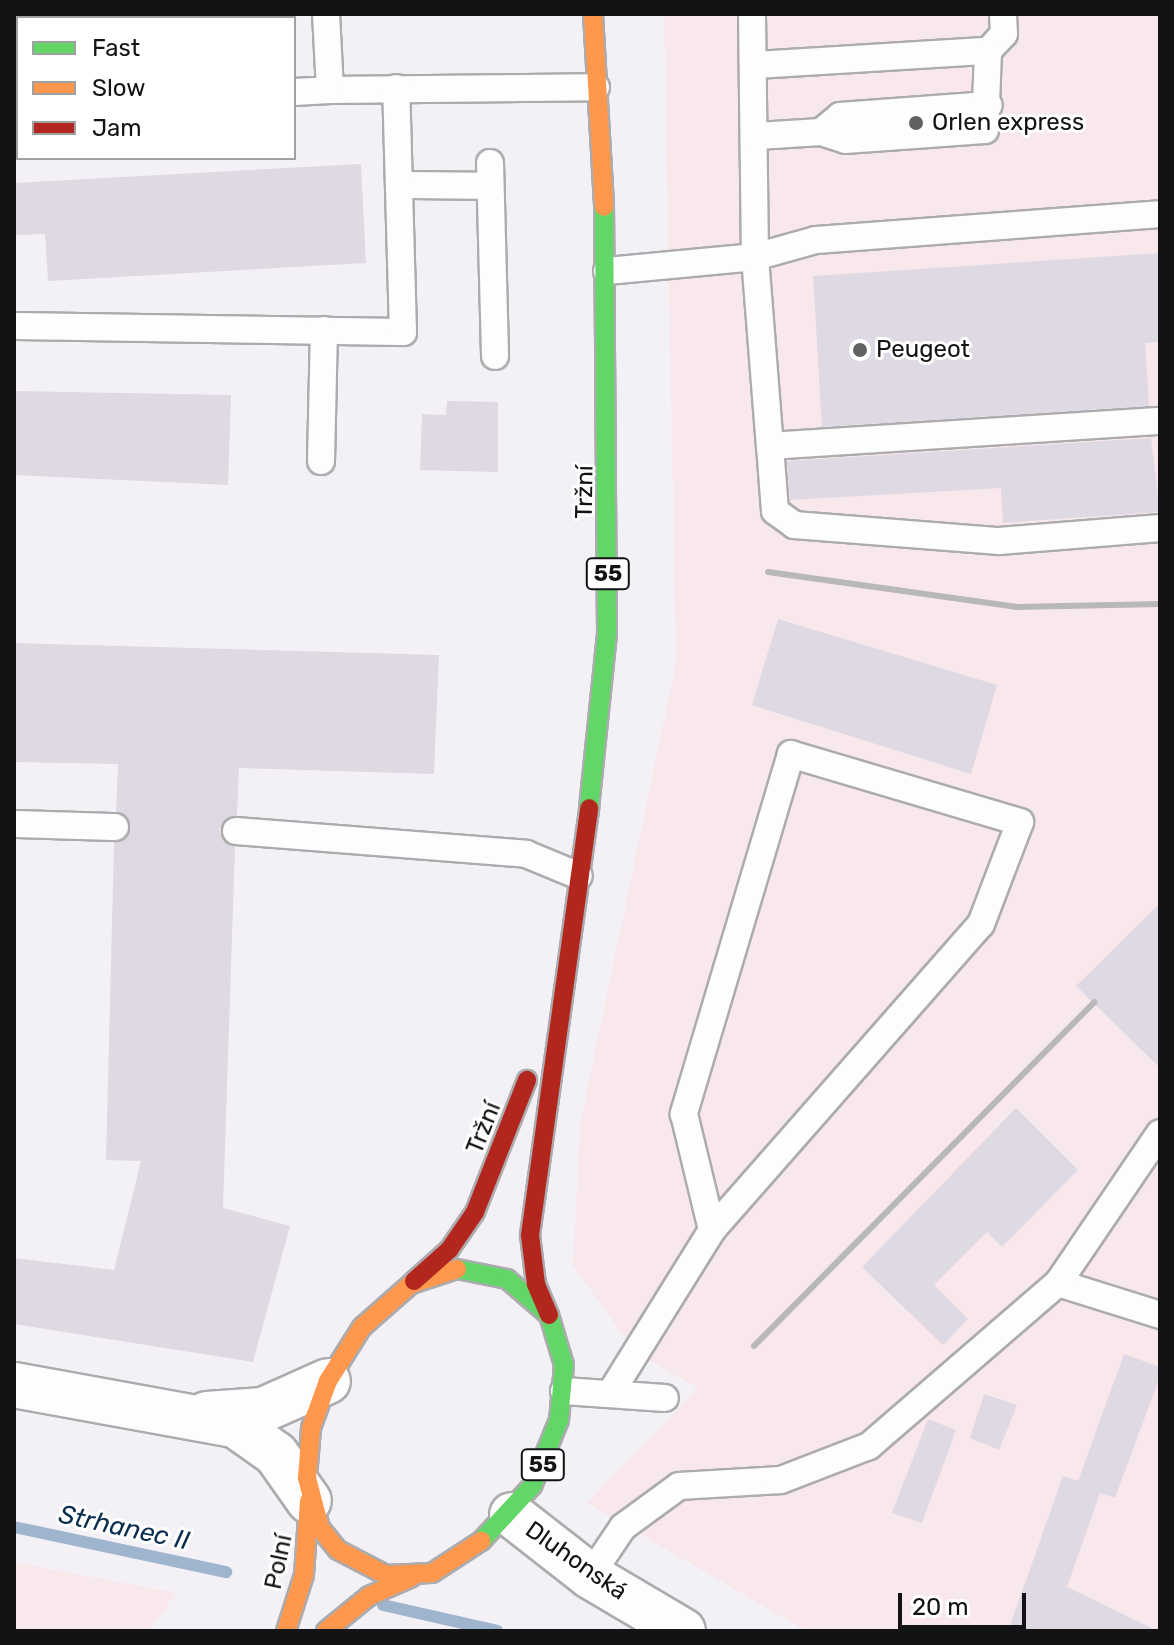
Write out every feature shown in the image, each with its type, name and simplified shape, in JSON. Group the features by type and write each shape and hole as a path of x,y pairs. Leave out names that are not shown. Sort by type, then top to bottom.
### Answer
{"main road":[{"name":"Tržní","path":"549,1315 536,1284 530,1235 564,968 579,876 607,633 607,271 593,14"},
{"name":"Tržní","path":"411,1284 449,1250 475,1212 512,1128 564,968"},
{"name":"Dluhonská","path":"309,1501 309,1441 328,1381 362,1327 411,1284 445,1272 483,1271 531,1294 549,1315 562,1350 564,1391 547,1456 512,1515 471,1552 412,1577"},
{"path":"309,1501 338,1550 361,1567 412,1577"},
{"name":"Polní","path":"286,1631 304,1575 309,1501"},
{"name":"55","path":"326,1631 369,1596 412,1577"}],"street":[{"path":"14,1385 200,1414 263,1410 328,1381"},
{"path":"200,1414 256,1438 309,1501"},
{"name":"Dluhonská","path":"512,1515 590,1576 683,1631"}],"lane":[{"path":"326,14 330,90"},
{"path":"752,14 757,136 755,257 775,511 794,525 999,541 1160,528"},
{"path":"756,65 988,51 1004,34 1003,14"},
{"path":"757,136 821,132 845,140 985,130 989,105 988,51"},
{"path":"296,92 596,87"},
{"path":"14,326 403,332 396,88"},
{"path":"399,185 490,175 495,356"},
{"path":"607,271 755,257 816,240 1160,214"},
{"path":"321,461 324,330"},
{"path":"770,446 1160,421"},
{"path":"610,1394 712,1230 981,924 1020,822 791,754 684,1114 712,1230"},
{"path":"14,824 115,827"},
{"path":"236,831 526,854 579,876"},
{"path":"590,1576 623,1527 679,1486 702,1480 781,1480 869,1446 1058,1283 1160,1133"},
{"path":"1058,1283 1160,1315"},
{"path":"564,1391 665,1398"}],"shaded area":[{"path":"664,14 1160,14 1160,1631 806,1631 587,1503 698,1388 636,1353 573,1266 580,1124 676,662"},
{"path":"14,1562 176,1593 149,1631 14,1631"}],"building":[{"path":"361,164 366,263 48,281 45,234 14,235 14,183"},
{"path":"1160,253 1160,342 1145,343 1149,406 822,427 813,276"},
{"path":"14,391 231,395 228,485 14,475"},
{"path":"447,401 498,402 498,472 420,470 422,414 446,415"},
{"path":"1151,438 1160,512 1003,523 1001,488 790,500 787,461"},
{"path":"778,619 997,685 971,774 752,705"},
{"path":"14,643 439,655 434,774 239,768 237,815 220,829 235,847 223,1208 290,1226 253,1362 14,1324 14,1258 114,1270 141,1161 106,1160 114,843 131,827 116,811 118,764 14,762"},
{"path":"1160,903 1160,1068 1076,986"},
{"path":"1016,1108 1078,1170 1002,1247 987,1232 934,1285 968,1319 943,1345 862,1267"},
{"path":"1124,1354 1160,1367 1160,1376 1115,1498 1100,1493 1067,1587 1158,1631 1008,1631 1063,1476 1078,1481"},
{"path":"984,1394 1017,1405 999,1450 970,1438"},
{"path":"928,1419 956,1430 922,1523 892,1513"}],"waterway":[{"name":"Strhanec II","path":"14,1527 226,1572"},
{"name":"Strhanec II","path":"383,1605 497,1631"}],"railway":[{"path":"768,572 1016,607 1160,604"},
{"path":"754,1346 1094,1002"}],"traffic: fast":[{"path":"589,808 607,633 604,207"},
{"path":"457,1269 507,1279 549,1315 564,1365 559,1420 532,1486 481,1541"}],"traffic: slow":[{"path":"593,14 604,207"},
{"path":"457,1269 411,1284 362,1327 328,1381 311,1428 307,1478 320,1528 338,1550 386,1575 432,1573 481,1541"},
{"path":"286,1631 304,1575 309,1501"},
{"path":"326,1631 369,1596 412,1577"}],"traffic: jam":[{"path":"549,1315 536,1284 530,1235 589,808"},
{"path":"414,1281 449,1250 475,1212 527,1080"}],"place":[{"name":"Orlen express","path":"916,123"},
{"name":"Peugeot","path":"860,350"}]}
